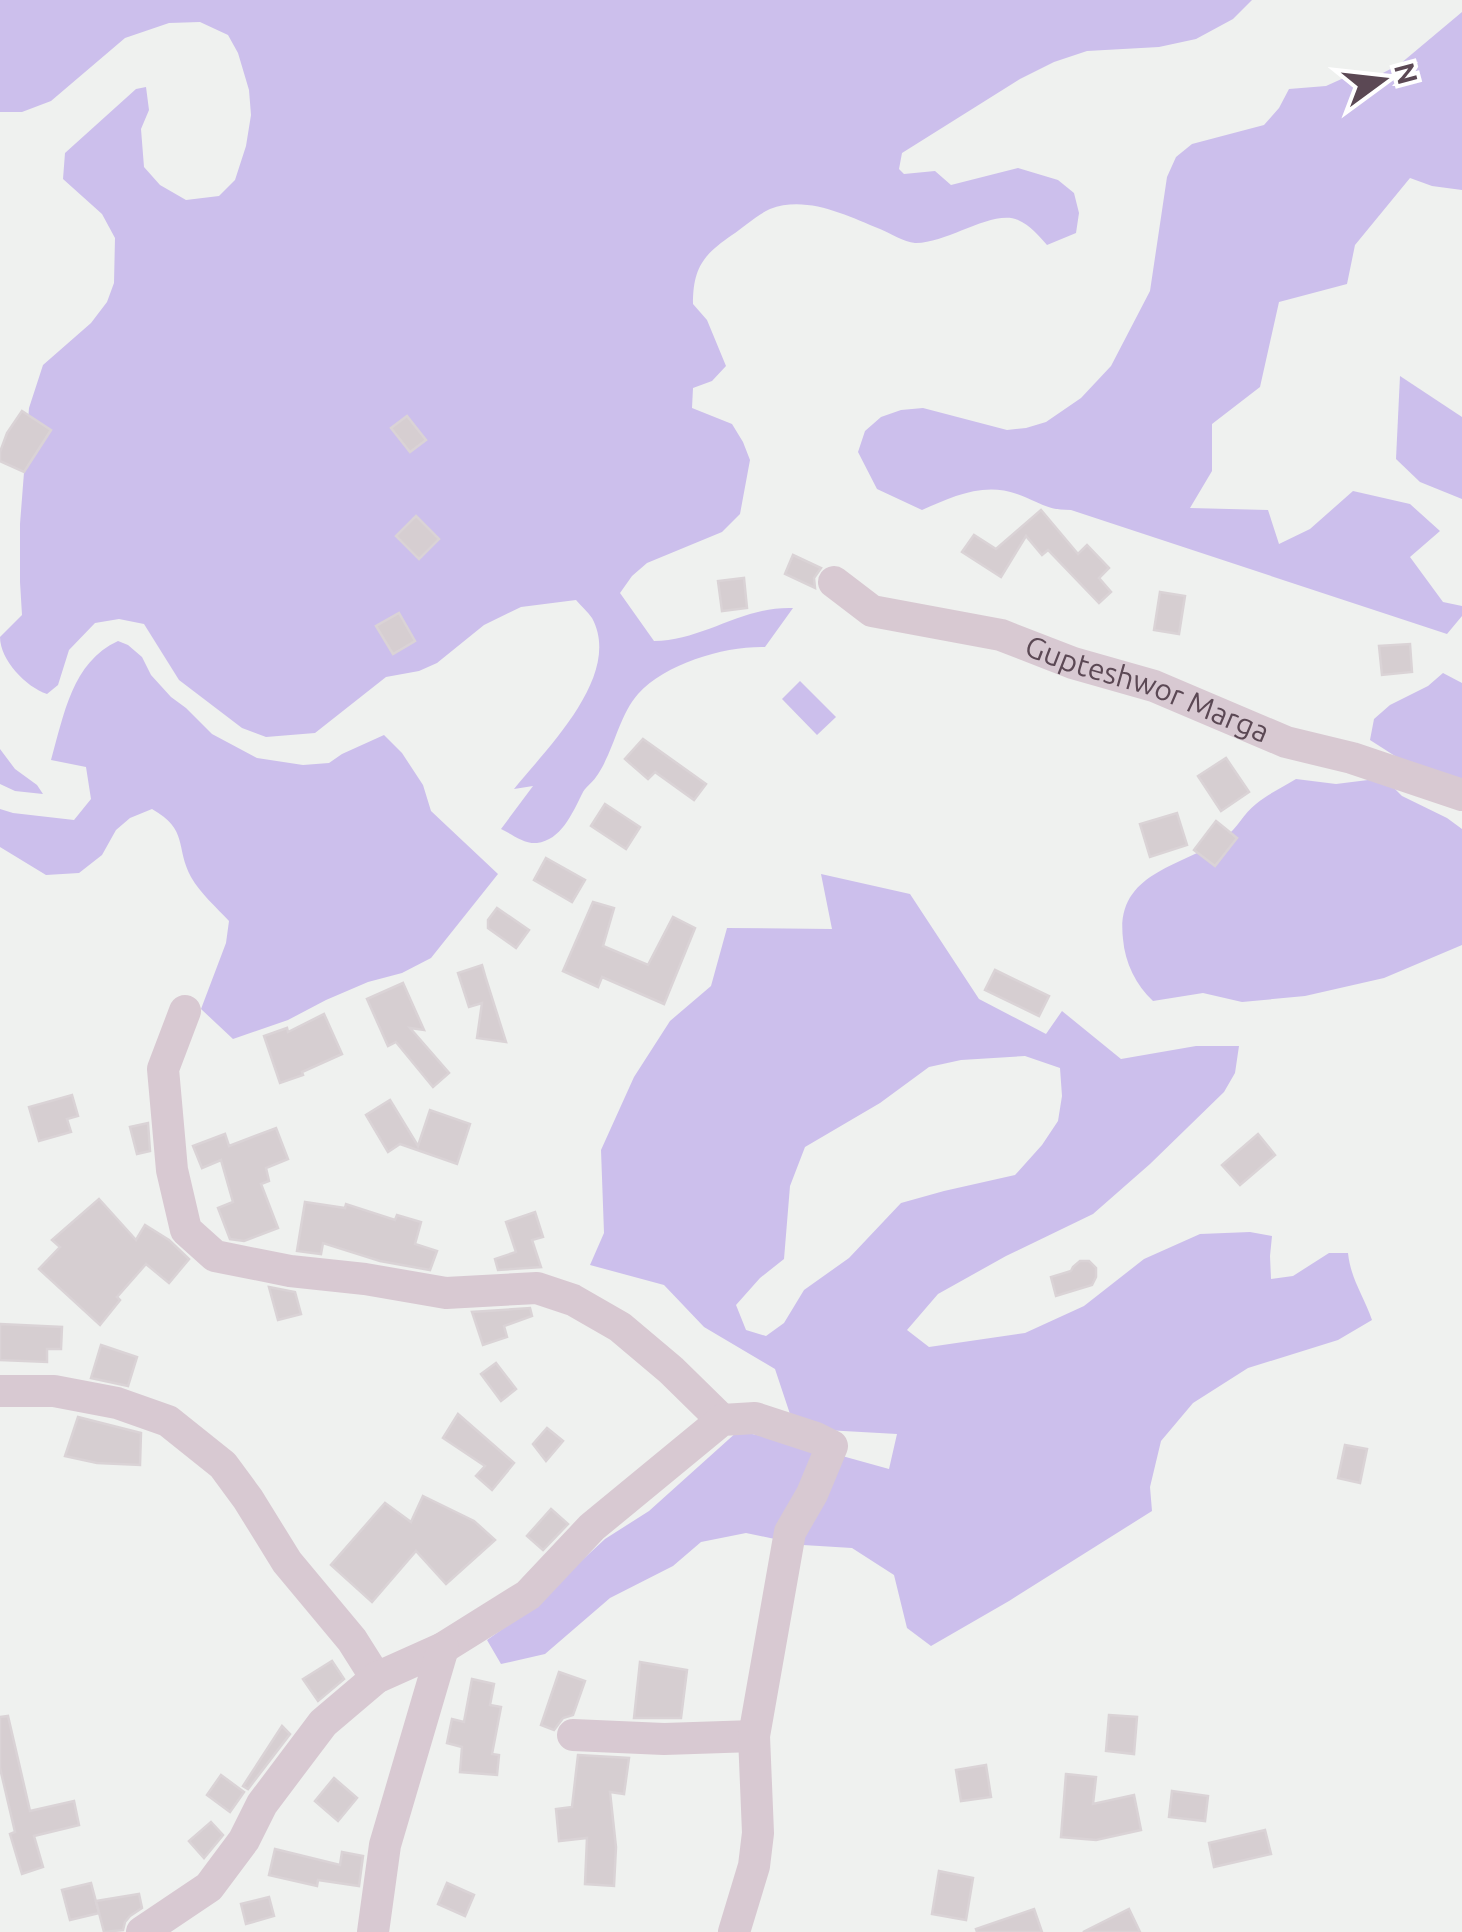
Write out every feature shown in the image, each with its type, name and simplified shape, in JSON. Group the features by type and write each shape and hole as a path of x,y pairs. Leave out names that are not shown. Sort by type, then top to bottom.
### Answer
{"street":[{"name":"Gupteshwor Marga","path":"834,582 872,611 1001,635 1073,664 1154,686 1286,742 1352,758 1462,795"},
{"path":"185,1011 163,1069 172,1170 186,1230 215,1256 446,1293 537,1288 574,1300 620,1327 722,1420"},
{"path":"0,1390 54,1390 117,1403 168,1421 222,1465 287,1562 352,1640 376,1678"},
{"path":"142,1932 209,1887 244,1840 262,1804 323,1723 376,1678 443,1648 528,1595 592,1527 722,1420 756,1418 832,1446 812,1494 790,1532 754,1736 758,1833 749,1884 734,1932"},
{"path":"373,1932 386,1846 443,1648"},
{"path":"573,1735 664,1739 754,1736"}],"shaded area":[{"path":"0,0 1252,0 1233,19 1196,39 1159,47 1087,51 1054,62 902,153 899,169 904,174 935,171 951,185 1018,168 1058,180 1074,193 1079,213 1076,233 1047,245 1026,225 1007,218 915,243 840,213 798,204 770,209 707,256 695,281 693,304 707,320 726,366 712,381 693,388 692,408 732,424 743,442 750,460 740,514 722,532 647,563 620,593 654,641 689,636 757,612 793,608 765,647 697,658 650,683 631,703 602,767 565,825 553,837 532,843 501,829 533,786 514,789 577,709 598,663 599,640 592,618 576,600 521,607 484,625 437,663 386,677 315,733 266,737 242,728 179,680 144,624 119,619 95,623 69,650 58,685 47,694 23,679 9,663 0,637 22,615 20,524 29,408 43,365 91,323 107,302 114,283 115,238 102,214 63,179 65,153 136,89 146,87 149,110 141,129 144,167 160,185 186,200 219,196 235,180 251,115 249,90 238,53 228,35 200,22 169,23 125,38 51,101 22,112 0,112"},
{"path":"1462,12 1462,190 1410,178 1355,245 1347,284 1279,302 1260,387 1212,424 1212,471 1190,508 1268,510 1279,544 1310,529 1353,491 1410,504 1440,531 1410,557 1443,602 1462,606 1462,616 1447,634 1017,494 980,490 922,510 877,489 858,452 865,431 881,417 923,408 1007,430 1026,428 1046,422 1081,398 1111,366 1150,291 1167,177 1176,157 1192,144 1264,125 1289,89 1381,74 1400,64"},
{"path":"1400,376 1462,417 1462,499 1420,482 1396,459"},
{"path":"118,641 142,657 151,675 171,697 212,734 257,758 303,765 329,763 384,735 402,753 423,785 431,811 498,874 431,958 402,973 326,1000 288,1020 233,1039 201,1009 226,943 229,921 195,883 176,832 164,817 152,809 130,818 116,830 102,855 79,873 46,875 0,847 0,809 74,820 91,799 86,767 51,760 80,676 102,650"},
{"path":"1443,673 1462,683 1462,786 1395,756 1370,740 1374,719"},
{"path":"800,681 836,717 817,735 782,699"},
{"path":"0,749 43,794 15,791 0,784"},
{"path":"1296,779 1336,784 1388,782 1402,796 1462,829 1462,945 1384,978 1305,996 1242,1002 1203,993 1153,1001 1137,981 1126,957 1123,917 1129,899 1154,875 1224,838 1256,804"},
{"path":"821,874 910,894 979,999 1046,1034 1062,1011 1121,1059 1196,1046 1239,1046 1235,1073 1224,1092 1093,1214 938,1294 907,1330 929,1347 1025,1333 1084,1306 1144,1259 1200,1234 1250,1232 1272,1236 1271,1279 1293,1276 1329,1253 1348,1253 1372,1320 1338,1340 1248,1368 1193,1403 1161,1441 1150,1487 1152,1511 931,1646 907,1628 894,1575 852,1548 803,1545 746,1533 701,1542 673,1566 610,1598 545,1654 501,1664 487,1640 525,1613 605,1539 649,1511 738,1431 889,1469 897,1434 808,1429 791,1417 775,1369 704,1327 664,1285 590,1265 604,1233 601,1150 634,1077 670,1021 711,986 727,928 832,929","holes":["1025,1056 1060,1068 1062,1096 1058,1121 1015,1175 901,1203 849,1258 804,1290 784,1323 766,1336 746,1330 736,1305 784,1259 790,1186 805,1147 880,1103 929,1067 961,1060"]}],"building":[{"path":"22,411 51,430 24,472 0,461 7,433"},
{"path":"407,416 426,440 410,452 391,428"},
{"path":"1041,510 1078,554 1087,545 1109,568 1099,578 1111,592 1099,603 1048,550 1042,555 1026,536 1001,577 962,552 974,535 996,549"},
{"path":"416,516 439,539 419,559 396,536"},
{"path":"793,555 821,568 814,578 815,588 785,574"},
{"path":"744,578 747,608 722,611 718,581"},
{"path":"1160,592 1185,596 1179,634 1154,630"},
{"path":"399,613 415,641 393,654 376,626"},
{"path":"1410,644 1412,672 1382,675 1379,646"},
{"path":"643,739 706,784 694,800 655,772 648,779 625,759"},
{"path":"1226,758 1249,792 1221,811 1198,776"},
{"path":"605,804 640,827 626,849 591,826"},
{"path":"1177,813 1187,845 1150,857 1140,824"},
{"path":"1216,821 1237,838 1215,866 1194,850"},
{"path":"546,858 585,880 572,902 534,880"},
{"path":"593,902 614,908 603,946 648,965 673,917 695,928 664,1004 602,977 598,987 563,971"},
{"path":"497,908 529,930 516,948 488,928 488,920"},
{"path":"482,965 506,1042 477,1038 482,1003 469,1007 458,973"},
{"path":"995,970 1049,996 1039,1016 985,990"},
{"path":"403,983 424,1030 410,1028 449,1073 433,1087 396,1042 388,1046 367,999"},
{"path":"324,1014 342,1054 280,1083 264,1036 287,1028 288,1032"},
{"path":"72,1095 78,1116 67,1119 71,1132 39,1141 29,1107"},
{"path":"390,1100 418,1146 430,1110 470,1124 457,1164 400,1144 388,1152 366,1115"},
{"path":"148,1123 150,1151 137,1154 130,1127"},
{"path":"276,1128 288,1159 266,1168 269,1181 261,1184 278,1228 244,1241 230,1239 218,1208 233,1202 221,1160 202,1168 193,1146 225,1134 229,1146"},
{"path":"1258,1134 1275,1155 1240,1185 1222,1165"},
{"path":"99,1199 136,1240 145,1225 189,1259 169,1283 146,1264 117,1297 120,1300 100,1325 39,1269 60,1247 52,1240"},
{"path":"305,1202 345,1208 346,1204 395,1220 397,1215 421,1222 415,1244 437,1251 430,1270 380,1261 323,1243 321,1254 297,1251"},
{"path":"535,1212 543,1237 532,1240 541,1267 498,1270 495,1259 516,1252 506,1222"},
{"path":"1080,1261 1089,1261 1096,1268 1092,1285 1056,1296 1051,1277 1071,1271"},
{"path":"269,1287 295,1292 301,1314 278,1320"},
{"path":"530,1308 532,1316 504,1326 507,1337 483,1345 472,1312"},
{"path":"0,1324 62,1327 61,1349 47,1349 47,1362 0,1360"},
{"path":"101,1345 137,1357 128,1386 91,1378"},
{"path":"496,1363 516,1389 501,1401 481,1374"},
{"path":"458,1414 514,1463 492,1490 476,1476 485,1466 443,1438"},
{"path":"78,1417 141,1433 140,1465 97,1463 65,1456"},
{"path":"547,1428 563,1441 546,1461 533,1444"},
{"path":"1345,1445 1367,1449 1360,1483 1338,1478"},
{"path":"423,1496 474,1521 495,1540 446,1584 416,1551 372,1602 331,1565 385,1503 411,1522"},
{"path":"551,1509 568,1524 543,1550 527,1536"},
{"path":"332,1661 344,1679 318,1701 303,1679"},
{"path":"640,1662 687,1670 681,1718 634,1718"},
{"path":"559,1672 585,1681 573,1715 563,1718 554,1730 541,1725"},
{"path":"472,1679 494,1684 490,1705 501,1707 492,1754 499,1755 497,1775 460,1772 462,1747 447,1743 452,1719 464,1722"},
{"path":"1109,1715 1137,1717 1134,1754 1106,1751"},
{"path":"8,1716 30,1811 74,1801 79,1825 34,1836 43,1867 22,1874 10,1834 15,1832 0,1768 0,1717"},
{"path":"282,1726 290,1734 248,1789 243,1786"},
{"path":"578,1755 629,1758 624,1794 610,1792 616,1847 614,1886 585,1884 587,1838 559,1841 556,1809 572,1807"},
{"path":"986,1765 991,1797 961,1801 956,1770"},
{"path":"1066,1774 1096,1777 1093,1804 1134,1795 1141,1830 1096,1840 1061,1837"},
{"path":"221,1775 244,1792 230,1812 207,1795"},
{"path":"334,1778 357,1798 338,1821 315,1801"},
{"path":"1172,1791 1208,1796 1205,1821 1169,1817"},
{"path":"211,1822 223,1835 204,1858 189,1841"},
{"path":"1265,1830 1271,1854 1214,1867 1209,1843"},
{"path":"275,1849 340,1865 342,1852 363,1856 359,1886 318,1880 317,1886 269,1875"},
{"path":"939,1871 973,1878 966,1920 932,1914"},
{"path":"91,1883 99,1913 70,1920 62,1890"},
{"path":"447,1883 474,1895 465,1916 438,1904"},
{"path":"139,1894 142,1908 130,1916 123,1930 104,1932 96,1901"},
{"path":"269,1897 274,1916 246,1924 241,1904"},
{"path":"1034,1909 1042,1932 977,1932 976,1929"},
{"path":"1129,1909 1140,1932 1083,1932"}]}
